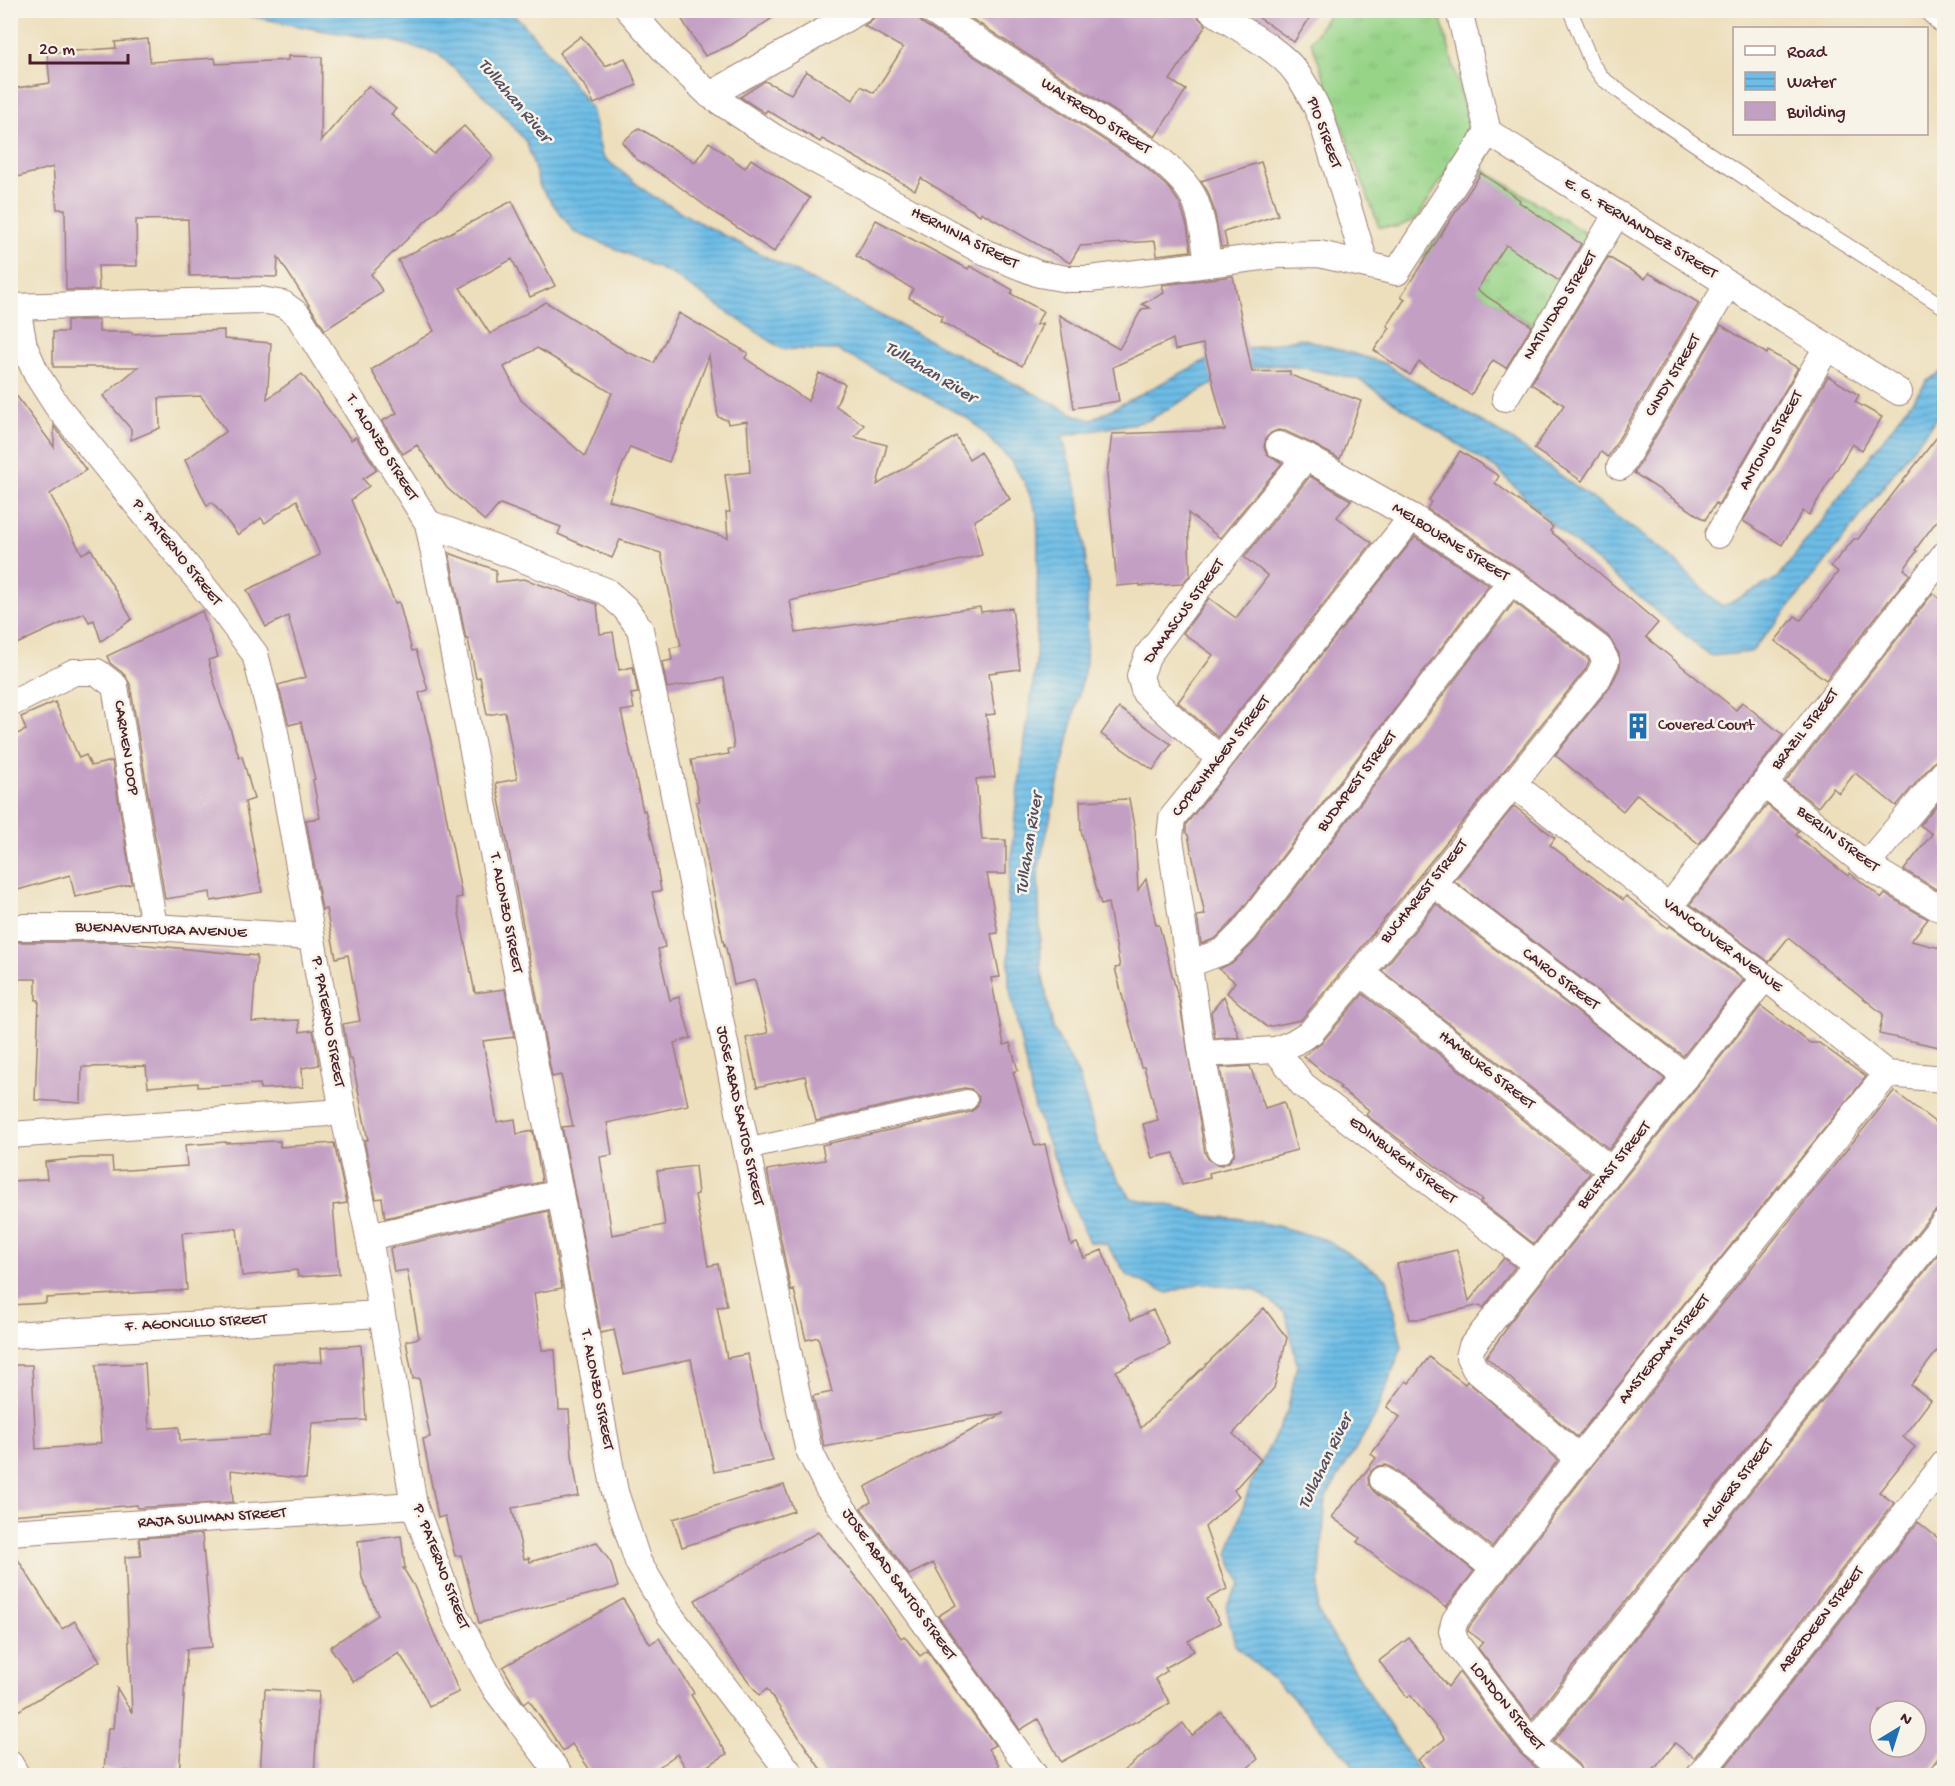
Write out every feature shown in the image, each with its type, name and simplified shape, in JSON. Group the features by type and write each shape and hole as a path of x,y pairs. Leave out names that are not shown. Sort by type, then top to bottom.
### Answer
{"street":[{"name":"HERMINIA STREET","path":"629,10 672,59 710,96 775,138 986,254 1039,274 1067,279 1090,279 1278,255 1319,254 1397,272 1488,132"},
{"path":"710,96 861,10"},
{"name":"WALFREDO STREET","path":"930,10 1152,153 1176,175 1193,196 1208,264"},
{"name":"PIO STREET","path":"1211,10 1274,52 1294,69 1311,95 1321,117 1365,263"},
{"path":"1460,10 1488,132"},
{"name":"E. G. FERNANDEZ STREET","path":"1488,132 1899,392"},
{"name":"NATIVIDAD STREET","path":"1505,398 1617,214"},
{"name":"CINDY STREET","path":"1620,467 1728,284"},
{"name":"T. ALONZO STREET","path":"14,307 261,300 283,304 298,315 428,523 560,1193 615,1492 638,1562 669,1614 792,1776"},
{"name":"P. PATERNO STREET","path":"14,307 24,346 37,375 57,406 220,607 255,654 275,732 343,1112 369,1237 414,1505 455,1615 496,1690 561,1776"},
{"name":"ANTONIO STREET","path":"1718,535 1827,347"},
{"name":"MELBOURNE STREET","path":"1279,445 1306,457 1412,517 1511,581 1599,648 1606,661"},
{"name":"DAMASCUS STREET","path":"1220,759 1145,693 1140,676 1148,655 1192,596 1306,457"},
{"name":"COPENHAGEN STREET","path":"1220,1150 1202,1054 1170,838 1172,818 1412,517"},
{"name":"JOSE ABAD SANTOS STREET","path":"428,523 606,591 625,608 640,629 808,1449 828,1488 1035,1776"},
{"name":"BRAZIL STREET","path":"1670,907 1944,555"},
{"name":"BUDAPEST STREET","path":"1189,964 1224,951 1244,931 1511,581"},
{"name":"BUCHAREST STREET","path":"1202,1054 1276,1050 1311,1032 1598,678 1606,661"},
{"name":"CARMEN LOOP","path":"10,704 74,672 98,672 115,686 154,927"},
{"path":"1866,866 1944,773"},
{"name":"VANCOUVER AVENUE","path":"1512,783 1670,907 1765,977 1887,1074"},
{"name":"BERLIN STREET","path":"1764,784 1866,866 1944,910"},
{"name":"CAIRO STREET","path":"1433,883 1686,1077"},
{"name":"BUENAVENTURA AVENUE","path":"10,927 154,927 311,937"},
{"name":"HAMBURG STREET","path":"1361,972 1611,1170"},
{"name":"BELFAST STREET","path":"1579,1458 1475,1369 1469,1357 1472,1346 1765,977"},
{"name":"EDINBURGH STREET","path":"1276,1050 1303,1084 1536,1264"},
{"path":"1887,1074 1944,1079"},
{"name":"AMSTERDAM STREET","path":"1452,1631 1455,1620 1579,1458 1887,1074"},
{"path":"746,1149 968,1100"},
{"path":"10,1135 343,1112"},
{"path":"369,1237 560,1193"},
{"name":"ALGIERS STREET","path":"1532,1744 1944,1223"},
{"name":"F. AGONCILLO STREET","path":"10,1335 381,1314"},
{"name":"ABERDEEN STREET","path":"1699,1776 1944,1464"},
{"path":"1383,1480 1495,1569"},
{"name":"RAJA SULIMAN STREET","path":"10,1532 414,1505"},
{"name":"LONDON STREET","path":"1452,1631 1456,1643 1532,1744 1569,1776"},
{"path":"10,1764 17,1776"}],"lane":[{"path":"1570,10 1592,64 1603,79 1653,116 1817,226 1944,307"},
{"path":"1924,10 1944,29"}],"green space":[{"path":"1331,11 1439,11 1471,132 1417,219 1398,227 1379,227 1311,41"},
{"path":"1479,167 1595,239 1539,329 1423,258"}],"water":[{"name":"Tullahan River","path":"204,11 507,11 520,20 558,64 591,108 602,156 648,193 696,221 1076,415 1091,420 1214,356 1301,338 1384,363 1512,440 1664,551 1722,607 1778,578 1927,381 1944,370 1944,408 1809,583 1751,652 1710,656 1553,525 1498,470 1358,379 1304,368 1274,365 1241,370 1147,421 1062,436 1079,497 1088,582 1086,663 1038,871 1041,967 1053,1028 1079,1076 1101,1153 1131,1198 1183,1208 1207,1216 1236,1218 1277,1226 1327,1240 1387,1279 1402,1347 1375,1417 1326,1497 1317,1611 1421,1775 1360,1775 1292,1697 1235,1645 1226,1606 1241,1584 1228,1554 1251,1483 1287,1412 1297,1365 1286,1314 1256,1290 1200,1283 1168,1293 1128,1276 1106,1244 1089,1242 1035,1109 1009,985 1008,895 1016,806 1036,662 1037,514 1025,483 1010,460 972,421 915,390 837,350 782,349 673,275 574,232 540,187 527,143 497,108 438,54 393,41 319,30 235,13"}],"building":[{"path":"676,10 785,10 731,45 705,56"},
{"path":"876,10 915,10 922,23 1143,165 1170,189 1180,204 1187,226 1191,251 1157,255 1155,241 1080,246 1070,263 981,212 980,215 921,178 915,190 822,139 820,142 767,110 765,113 740,97 765,81 791,94 806,71 853,100 861,86 874,93 903,48 864,26 874,18"},
{"path":"958,10 1196,10 1198,17 1206,25 1170,80 1186,90 1155,137"},
{"path":"1248,10 1315,10 1294,42"},
{"path":"581,36 605,66 625,58 637,85 594,104 587,89 559,53"},
{"path":"148,39 150,62 215,58 216,64 288,60 288,56 322,57 321,141 368,86 396,109 391,114 434,154 464,126 493,156 371,274 383,292 325,330 278,257 277,277 190,276 188,219 136,220 137,266 98,266 99,290 66,290 65,209 57,209 53,167 10,179 10,89 50,83 47,53 116,48 115,42"},
{"path":"639,128 695,162 709,142 745,168 751,159 810,198 774,252 669,179 636,159 622,142"},
{"path":"1261,162 1278,215 1224,232 1227,246 1221,247 1214,210 1208,192 1201,181"},
{"path":"1481,173 1581,244 1559,281 1506,245 1477,290 1532,326 1506,368 1493,360 1471,395 1419,362 1410,375 1374,350 1390,328 1387,326 1405,299 1401,296"},
{"path":"512,201 555,286 530,297 512,259 460,288 490,334 546,302 627,352 654,363 679,313 748,353 745,358 808,401 819,373 845,384 836,406 864,425 855,437 887,445 877,485 956,436 969,459 980,452 1010,499 974,521 982,555 790,601 796,633 980,607 981,612 1012,608 1020,669 989,673 995,714 986,715 995,777 976,779 982,840 1006,840 1006,874 987,874 998,933 991,934 1000,977 991,978 1004,1045 1010,1043 1018,1070 1013,1072 1035,1146 1045,1144 1071,1245 1077,1243 1084,1258 1102,1250 1131,1320 1153,1310 1170,1345 1116,1371 1141,1428 1264,1308 1287,1338 1274,1388 1233,1434 1261,1460 1234,1490 1239,1496 1205,1527 1227,1589 1207,1599 1220,1623 1188,1641 1194,1651 1165,1668 1167,1671 1155,1679 1170,1703 1061,1762 1038,1719 1020,1730 938,1616 956,1605 933,1563 909,1575 861,1508 871,1502 865,1487 1004,1413 824,1447 813,1396 832,1392 818,1337 806,1340 794,1290 791,1291 767,1170 825,1160 822,1145 970,1112 978,1104 979,1097 971,1089 964,1088 816,1121 805,1076 757,1087 746,1038 768,1033 755,980 734,985 705,850 691,760 729,754 728,749 734,748 724,678 667,688 662,662 672,660 670,648 681,646 661,553 620,540 612,558 558,534 561,527 500,504 485,521 447,488 417,445 403,454 382,421 397,413 371,370 434,331 398,260","holes":["537,348 612,393 585,456 521,400 504,367","709,356 718,417 727,420 728,424 747,421 750,472 725,475 730,512 726,512 728,538 608,500 630,447 669,462"]},
{"path":"876,220 968,269 970,266 1013,290 1011,294 1043,311 1036,325 1043,323 1022,366 940,321 943,316 909,298 913,289 856,256"},
{"path":"1608,257 1645,279 1649,273 1699,303 1608,457 1601,452 1582,481 1534,449 1564,405 1531,384"},
{"path":"1233,276 1252,372 1290,371 1290,375 1361,401 1340,459 1285,431 1278,430 1271,433 1266,438 1264,447 1267,454 1282,463 1220,538 1188,513 1190,575 1182,584 1117,586 1107,474 1112,434 1225,430 1203,344 1175,350 1173,339 1113,367 1119,401 1074,408 1059,315 1119,349 1142,309 1150,308 1142,304 1164,293 1162,285"},
{"path":"67,320 99,320 99,332 132,332 132,334 224,330 224,339 271,343 267,399 302,374 351,440 356,437 377,470 363,479 369,486 351,500 395,603 399,602 412,651 416,650 428,690 419,693 435,758 462,897 456,898 475,993 505,989 514,1037 483,1041 497,1122 515,1119 517,1134 533,1131 542,1182 385,1218 382,1198 376,1199 364,1140 368,1140 343,1024 360,1021 348,955 336,958 326,909 322,910 306,820 320,818 313,780 315,779 301,722 289,725 278,685 306,677 288,616 266,627 247,590 320,555 297,500 265,523 261,518 238,535 212,502 207,506 185,460 226,431 201,396 159,398 160,428 131,440 131,429 103,396 138,367 53,367 53,332 67,332"},
{"path":"1721,325 1767,354 1768,351 1798,368 1718,505 1716,503 1705,520 1634,473"},
{"path":"1828,376 1859,395 1855,402 1882,417 1862,450 1852,444 1809,515 1803,511 1782,545 1743,521"},
{"path":"10,387 54,447 54,426 86,470 50,494 82,554 91,549 132,619 101,641 94,620 89,622 84,613 10,647"},
{"path":"1944,428 1944,511 1904,569 1910,574 1826,680 1775,641 1795,616 1801,620 1838,572 1831,566 1854,539 1858,539"},
{"path":"1460,451 1499,476 1495,483 1553,527 1550,531 1658,623 1646,637 1736,710 1742,702 1783,735 1699,844 1637,794 1623,811 1555,755 1610,687 1620,667 1619,654 1608,636 1520,569 1427,509 1431,502 1429,500"},
{"path":"1310,476 1351,500 1337,517 1372,543 1218,737 1178,702 1213,655 1183,633 1209,598 1236,618 1268,576 1244,557"},
{"path":"1415,537 1489,585 1233,921 1216,938 1201,944 1197,916 1205,915 1186,833 1186,824"},
{"path":"449,553 496,570 496,582 524,579 597,604 600,634 613,632 619,670 633,667 638,693 631,694 634,709 621,711 643,811 645,810 654,847 661,891 652,892 665,947 658,949 670,1000 679,997 691,1038 674,1043 688,1105 607,1123 612,1155 600,1157 612,1235 665,1225 657,1171 695,1166 698,1194 695,1195 708,1266 718,1264 727,1306 717,1307 727,1358 748,1354 763,1430 773,1461 714,1472 691,1359 624,1374 614,1330 601,1333 562,1127 573,1126 561,1075 552,1077 496,783 517,779 505,712 487,715 480,677 476,678 468,639 466,639"},
{"path":"1933,593 1944,603 1944,758 1933,763 1896,806 1855,773 1839,793 1833,788 1818,807 1785,782"},
{"path":"1514,602 1587,658 1589,661 1585,670 1301,1020 1267,1027 1227,993 1235,982 1219,969 1234,962 1256,940"},
{"path":"202,611 218,657 208,660 239,757 242,756 254,799 245,802 262,892 211,901 210,892 165,899 130,684 124,674 110,663 107,656"},
{"path":"55,702 79,758 86,755 91,766 112,761 132,884 75,897 70,875 11,892 10,737 26,730 21,717"},
{"path":"1119,708 1171,744 1153,770 1101,734"},
{"path":"1944,796 1944,894 1904,870 1932,834 1920,825"},
{"path":"1129,799 1135,831 1138,890 1146,879 1156,925 1159,925 1180,1005 1205,1153 1209,1160 1222,1165 1229,1162 1234,1155 1235,1147 1220,1068 1250,1066 1265,1108 1284,1102 1297,1150 1209,1173 1210,1178 1182,1185 1174,1153 1152,1158 1143,1124 1158,1120 1144,1067 1141,1067 1115,968 1120,967 1108,903 1101,905 1081,831 1080,801"},
{"path":"1767,805 1799,831 1796,835 1848,876 1850,873 1882,898 1885,894 1928,919 1911,941 1944,949 1944,1048 1879,1034 1883,1014 1788,938 1769,962 1690,904"},
{"path":"1514,806 1555,838 1550,845 1623,900 1626,896 1744,980 1683,1056 1454,881"},
{"path":"1436,904 1665,1079 1609,1149 1382,971"},
{"path":"10,942 118,942 257,956 252,1022 299,1020 300,1032 313,1030 319,1065 302,1068 303,1087 260,1089 260,1084 198,1087 198,1083 148,1087 146,1066 82,1067 81,1103 35,1100 39,1000 36,1000 36,979 10,979"},
{"path":"1363,994 1590,1173 1534,1244 1480,1202 1482,1200 1366,1115 1369,1110 1339,1088 1341,1087 1303,1056 1322,1042"},
{"path":"1224,996 1239,1037 1215,1038 1211,1012"},
{"path":"1761,1006 1810,1043 1819,1043 1866,1077 1577,1437 1486,1357 1506,1327"},
{"path":"1894,1091 1944,1129 1944,1208 1932,1214 1532,1719 1478,1648 1483,1642 1468,1631 1469,1627 1591,1467"},
{"path":"280,1141 280,1147 334,1143 347,1203 333,1205 339,1274 298,1277 297,1270 242,1276 237,1228 182,1233 187,1290 46,1298 46,1303 10,1305 10,1181 47,1179 45,1162 112,1158 113,1171 187,1166 185,1145"},
{"path":"548,1211 562,1288 534,1293 542,1350 555,1350 559,1410 569,1410 572,1456 579,1496 512,1508 524,1559 529,1558 530,1562 597,1542 611,1563 618,1587 479,1623 461,1555 455,1556 445,1516 438,1518 423,1439 430,1437 419,1378 413,1379 406,1341 419,1338 407,1270 394,1272 390,1248"},
{"path":"1944,1247 1944,1342 1911,1385 1931,1400 1903,1437 1915,1447 1879,1492 1894,1503 1694,1758 1675,1743 1649,1776 1584,1776 1579,1765 1553,1742"},
{"path":"1457,1250 1469,1301 1504,1258 1515,1267 1483,1308 1480,1305 1421,1319 1410,1319 1397,1264"},
{"path":"361,1345 366,1420 312,1423 306,1479 231,1470 233,1502 137,1508 137,1505 10,1515 10,1365 32,1365 36,1449 101,1443 96,1365 145,1363 149,1429 179,1427 180,1441 269,1436 274,1394 273,1363 322,1362 321,1348"},
{"path":"1429,1357 1465,1384 1467,1381 1558,1460 1492,1547 1392,1468 1386,1465 1378,1466 1371,1471 1368,1478 1369,1485 1374,1492 1474,1571 1446,1607 1357,1542 1360,1538 1332,1517 1376,1458 1371,1454 1400,1417 1387,1407 1406,1381 1409,1383"},
{"path":"784,1485 794,1511 682,1547 673,1519"},
{"path":"1918,1522 1944,1543 1944,1750 1925,1776 1718,1776"},
{"path":"818,1532 874,1599 901,1638 904,1636 920,1656 927,1651 995,1745 988,1749 999,1765 985,1776 825,1776 767,1689 759,1695 720,1644 695,1600"},
{"path":"202,1534 212,1647 187,1649 179,1776 134,1776 135,1772 104,1769 108,1728 113,1728 117,1688 132,1713 125,1557 141,1556 139,1538"},
{"path":"401,1536 405,1568 403,1568 414,1586 459,1692 429,1706 416,1679 399,1653 354,1682 330,1647 378,1615 362,1578 358,1541"},
{"path":"10,1547 62,1629 75,1621 100,1661 10,1716"},
{"path":"623,1599 650,1644 659,1638 694,1693 691,1695 727,1754 691,1776 677,1754 646,1776 594,1776 572,1744 563,1751 529,1700 524,1703 503,1667"},
{"path":"1409,1638 1448,1687 1459,1672 1520,1753 1545,1776 1431,1776 1418,1760 1445,1739 1410,1695 1407,1697 1379,1661"},
{"path":"265,1689 319,1692 314,1776 260,1776"},
{"path":"1221,1712 1258,1759 1238,1776 1117,1776 1183,1723 1192,1736"}],"place":[{"name":"Covered Court","path":"1638,726"}]}
